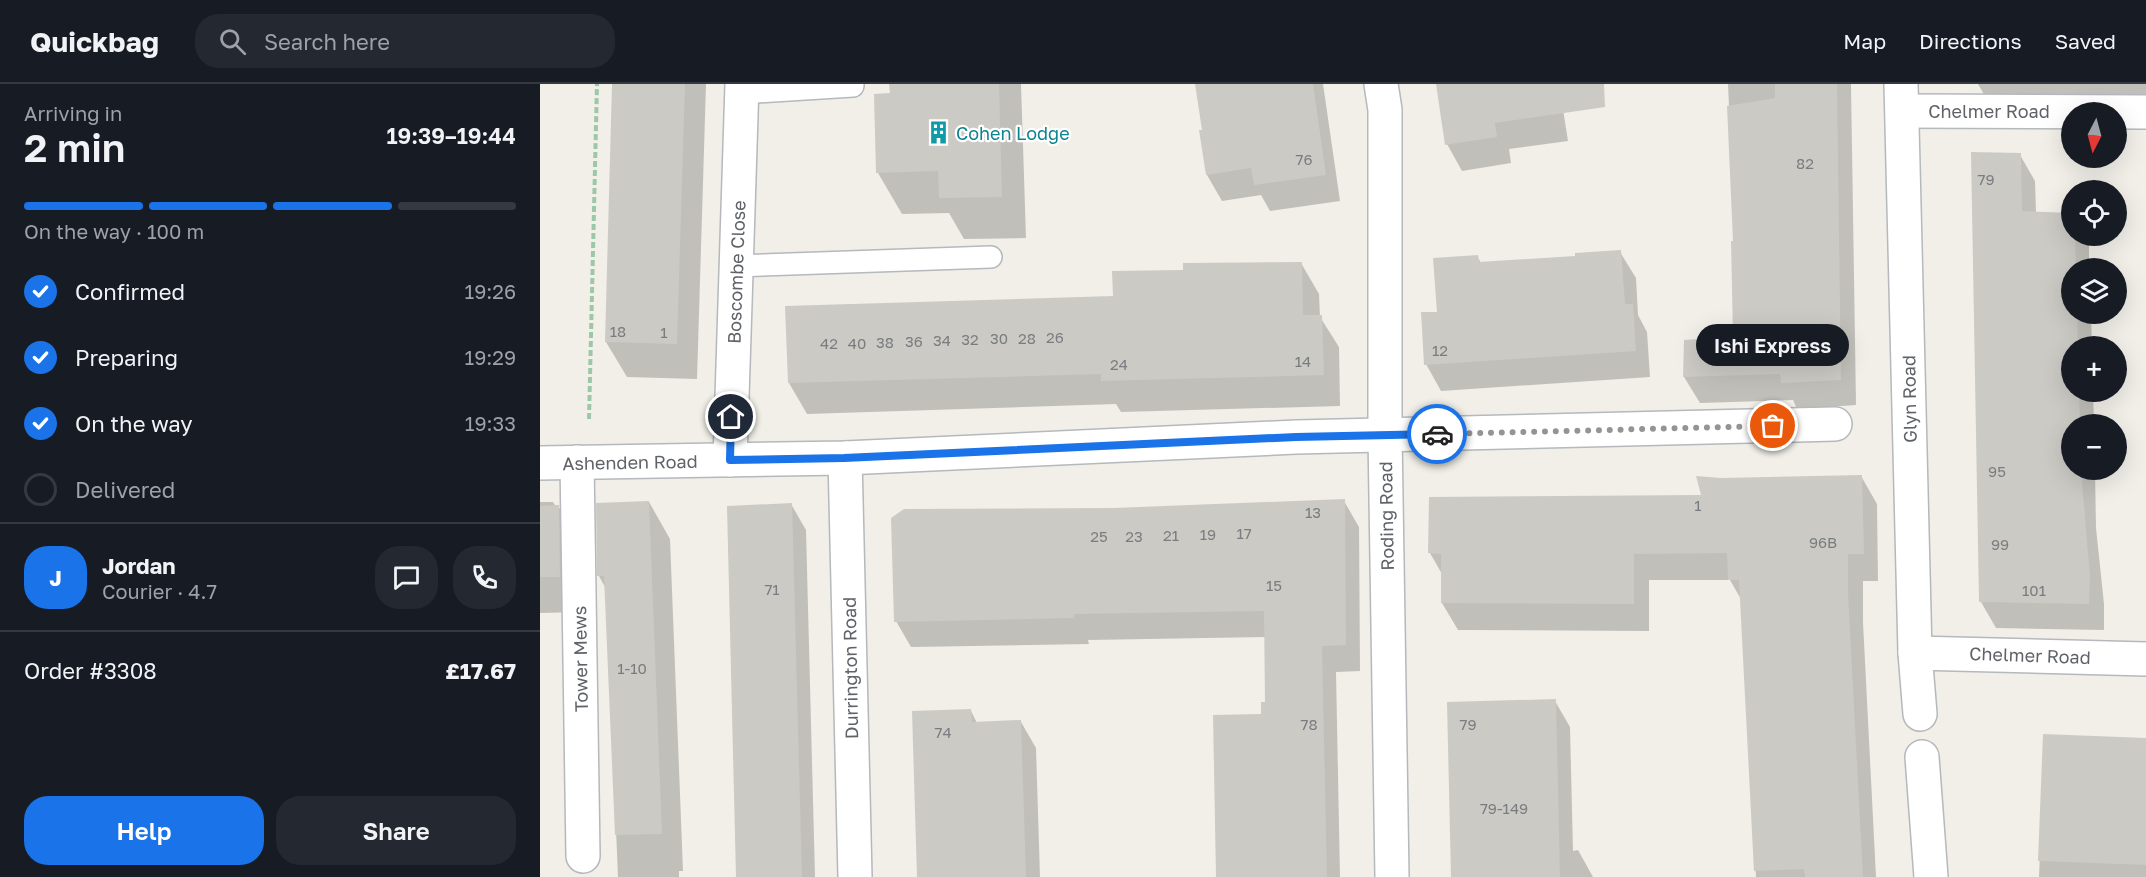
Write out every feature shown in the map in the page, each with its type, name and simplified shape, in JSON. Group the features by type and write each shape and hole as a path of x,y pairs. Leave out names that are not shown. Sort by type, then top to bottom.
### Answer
{"street":[{"name":"Roding Road","path":"1381,84 1385,110 1385,435 1392,877"},
{"name":"Boscombe Close","path":"730,460 742,88"},
{"name":"Chelmer Road","path":"1902,97 2146,112"},
{"name":"Glyn Road","path":"1902,97 1915,653 1920,714"},
{"name":"Ashenden Road","path":"540,463 844,458 1296,437 1835,424"},
{"name":"Durrington Road","path":"844,458 855,877"},
{"name":"Tower Mews","path":"582,462 583,856"},
{"name":"Chelmer Road","path":"1915,653 2146,659"},
{"path":"1922,757 1931,877"}],"lane":[{"path":"742,88 853,86"},
{"path":"735,266 991,257"}],"path":[{"path":"582,462 597,84"}],"building":[{"path":"612,84 685,84 677,344 605,342"},
{"name":"Cohen Lodge","path":"889,84 999,84 1002,197 939,198 938,171 876,173 874,94 890,93"},
{"path":"1195,84 1313,84 1326,175 1254,185 1251,168 1206,175"},
{"path":"1436,84 1604,84 1605,107 1495,123 1497,137 1445,145"},
{"path":"1775,84 1837,84 1841,380 1781,383 1780,374 1683,377 1684,340 1733,337 1731,241 1733,241 1727,106 1775,98"},
{"path":"1971,152 2021,153 2022,211 2061,213 2061,246 2075,246 2076,258 2061,258 2061,324 2077,324 2078,336 2061,336 2061,402 2079,402 2080,414 2061,414 2061,480 2082,480 2090,576 2089,604 1979,602"},
{"path":"1621,250 1625,304 1633,304 1636,351 1424,365 1421,312 1437,312 1433,258 1478,255 1479,262 1575,256 1575,253"},
{"path":"1302,262 1303,315 1322,315 1324,375 1101,381 1101,374 788,383 785,306 1113,296 1112,271 1183,270 1183,263"},
{"path":"1862,475 1864,554 1848,554 1848,593 1863,877 1805,877 1804,869 1754,871 1739,580 1728,580 1727,553 1634,554 1634,604 1441,603 1441,554 1428,553 1429,497 1701,495 1696,476 1721,478"},
{"path":"1345,499 1346,645 1322,646 1327,877 1216,877 1213,715 1261,714 1261,702 1265,702 1264,611 1074,614 1074,618 894,622 891,518 904,509 1114,508"},
{"path":"649,501 662,834 615,835 604,576 597,576 596,503"},
{"path":"792,503 802,877 736,877 727,506"},
{"path":"559,505 560,577 540,577 540,506"},
{"path":"1556,699 1560,877 1451,877 1447,702"},
{"path":"971,709 972,722 1021,720 1026,877 917,877 912,711"},
{"path":"2043,734 2146,738 2146,865 2038,861"}],"way so far":[{"path":"1437,434 1773,426"}],"place":[{"name":"Cohen Lodge","path":"938,133"},
{"name":"Ishi Express","path":"1773,426"}],"route":[{"path":"731,417 730,460 844,458 1296,437 1437,434"}]}
